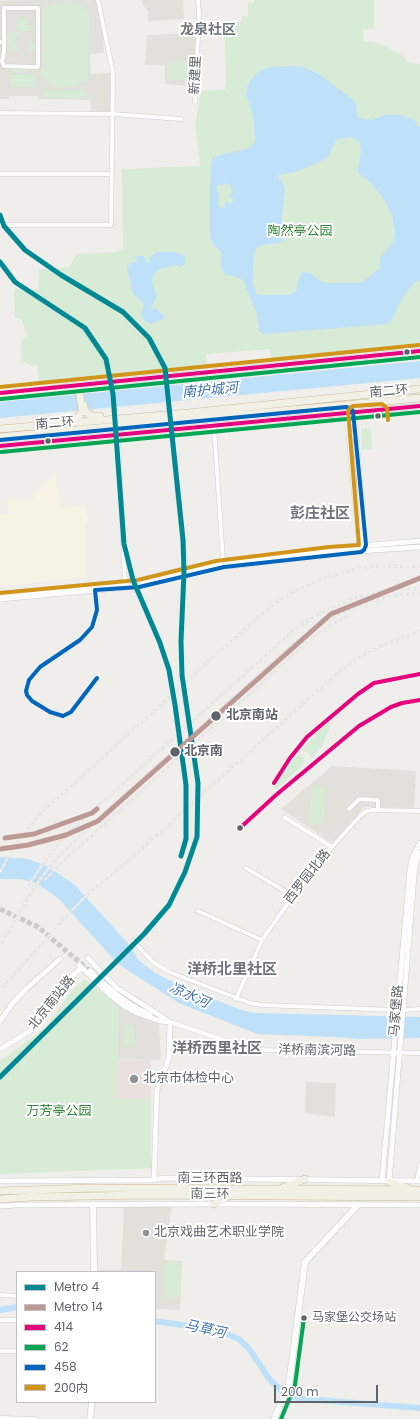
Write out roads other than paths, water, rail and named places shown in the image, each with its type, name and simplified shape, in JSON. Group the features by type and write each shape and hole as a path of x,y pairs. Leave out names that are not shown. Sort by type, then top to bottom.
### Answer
{"highway":[{"path":"0,394 72,387 79,389 84,414"},
{"name":"南二环","path":"0,437 40,429 50,424 188,413 420,390"},
{"name":"南二环","path":"0,429 40,429 296,410 420,398"},
{"path":"296,410 330,414"},
{"path":"50,424 56,421 75,419 84,414 95,417 118,415 128,417"},
{"path":"278,1189 305,1179"},
{"path":"386,1182 417,1190"},
{"name":"南三环","path":"0,1191 94,1188 417,1190"},
{"path":"214,1204 231,1195"},
{"name":"南三环","path":"0,1199 55,1196 231,1195 420,1197"}],"main road":[{"path":"93,1204 94,1271"},
{"path":"274,1419 284,1399 289,1384 305,1262 358,1205"},
{"path":"90,1419 92,1403"}],"street":[{"path":"0,225 111,225 113,73 98,0"},
{"name":"新建里","path":"195,102 199,14 198,0"},
{"path":"4,8 38,8 38,67 4,66 2,61 4,52 2,42 4,8"},
{"path":"0,113 113,114 181,119"},
{"path":"0,174 112,174"},
{"path":"79,389 420,351"},
{"path":"0,446 420,406"},
{"path":"354,412 363,548"},
{"path":"347,413 363,548"},
{"path":"214,426 223,561"},
{"path":"171,430 186,569 190,574"},
{"path":"118,435 125,582"},
{"path":"0,599 126,588 222,566 250,564 277,559 420,541"},
{"path":"0,594 138,581 223,561 363,548 420,546"},
{"path":"349,809 359,799 378,800 378,810"},
{"name":"西罗园北路","path":"236,999 262,940 293,896 332,847 361,815 367,811 378,810 420,811"},
{"path":"284,817 332,847"},
{"name":"马家堡路","path":"400,1010 410,870 412,859 420,843"},
{"name":"马家堡路","path":"386,1182 400,1010 414,876 416,862 420,853"},
{"path":"246,868 293,896"},
{"path":"198,911 262,940"},
{"path":"133,941 153,962 169,972 236,999 250,1003 262,1005 400,1010 420,1009"},
{"name":"洋桥南滨河路","path":"88,958 100,972 118,988 170,1022"},
{"name":"北京南站路","path":"0,1021 12,1004 26,989 60,959"},
{"name":"洋桥南滨河路","path":"81,967 124,1006 137,1013 160,1021 170,1022"},
{"name":"北京南站路","path":"0,1049 30,1032 45,1015 59,990 66,981 81,967"},
{"name":"洋桥南滨河路","path":"90,971 116,994 147,1014 242,1046 260,1050 420,1053"},
{"path":"154,1180 157,1090 169,1058 170,1022"},
{"path":"419,1181 420,1165"},
{"name":"南三环西路","path":"0,1181 154,1180 163,1178 375,1180 386,1182 419,1181"},
{"name":"南三环西路","path":"0,1206 93,1204 420,1205"},
{"path":"0,1295 16,1296"},
{"path":"0,1320 16,1320"},
{"path":"0,1351 16,1351"},
{"path":"0,1418 35,1419"}],"water":[{"path":"293,66 306,68 322,76 353,100 356,104 358,118 372,120 385,115 401,115 417,122 417,126 420,126 420,280 413,284 403,297 392,319 387,324 262,334 259,330 257,314 243,280 234,276 225,275 221,266 221,252 210,238 211,164 213,157 250,148 253,145 255,140 253,115 246,94 248,84 261,70 270,67","holes":["351,137 359,141 361,148 358,173 371,183 383,198 391,213 394,226 395,234 392,243 380,258 380,268 361,283 326,283 322,282 310,273 303,272 299,278 296,291 290,295 258,295 253,285 254,252 261,245 279,243 283,240 282,215 285,190 283,183 277,175 296,172 317,163 326,158 336,140","226,182 227,185 230,183 230,190 232,191 230,196 234,200 230,204 227,201 222,208 218,203 219,195 216,187 218,185 223,185"]},
{"path":"156,252 175,252 185,256 185,264 180,267 178,265 159,269 153,275 152,282 157,297 151,307 153,309 157,308 160,313 165,316 160,321 151,324 143,320 141,313 144,306 143,302 133,294 127,268 131,262 137,262 137,256 144,256 147,263 150,262 149,258"},
{"name":"南护城河","path":"420,361 420,378 0,418 0,402"},
{"name":"凉水河","path":"0,857 28,859 50,868 75,885 132,948 137,959 155,973 179,985 241,1010 255,1013 420,1017 420,1038 360,1039 257,1034 179,1003 118,964 59,899 38,884 21,879 0,879"}],"waterway":[{"name":"马草河","path":"0,1310 16,1307"},
{"name":"马草河","path":"156,1321 220,1331 239,1339 250,1350 270,1380 283,1392 294,1397 420,1408"}],"tunnel":[{"path":"0,909 38,927 90,971"}],"railway":[{"path":"0,872 13,848 39,815 258,617 280,600 314,582 351,570 376,566 420,567"},
{"path":"27,888 48,856 67,834 294,630 318,614 354,598 394,589 420,588"},
{"path":"0,946 33,889 55,860 93,823 297,641 326,620 356,606 382,598 420,593"},
{"path":"45,880 61,863 304,645 321,631 347,616"},
{"path":"0,990 89,893 127,862 334,676 360,657 380,646 420,631"}],"metro line":[{"name":"4","path":"0,215 4,226 25,250 61,275 123,312 149,338 165,368 183,540 184,572 181,641 182,675 198,783 197,837 185,872 169,905 144,934 0,1077"},
{"name":"4","path":"0,262 15,282 85,328 106,359 113,394 124,544 133,580 160,643 169,670 175,705 186,785 186,839 181,856"},
{"name":"14","path":"0,849 28,845 66,835 98,821 331,614 420,578"},
{"name":"14","path":"5,838 34,834 92,813 97,809"}],"place":[{"name":"北京南站","path":"216,716"},
{"name":"北京南","path":"175,752"},
{"name":"北京市体检中心","path":"134,1079"},
{"name":"北京戏曲艺术职业学院","path":"146,1233"},
{"name":"马家堡公交场站","path":"304,1318"}],"district":[{"name":"龙泉社区","path":"208,30"},
{"name":"彭庄社区","path":"320,514"},
{"name":"洋桥北里社区","path":"232,970"},
{"name":"洋桥西里社区","path":"217,1049"}],"park label":[{"name":"陶然亭公园","path":"300,232"},
{"name":"万芳亭公园","path":"59,1112"}]}
